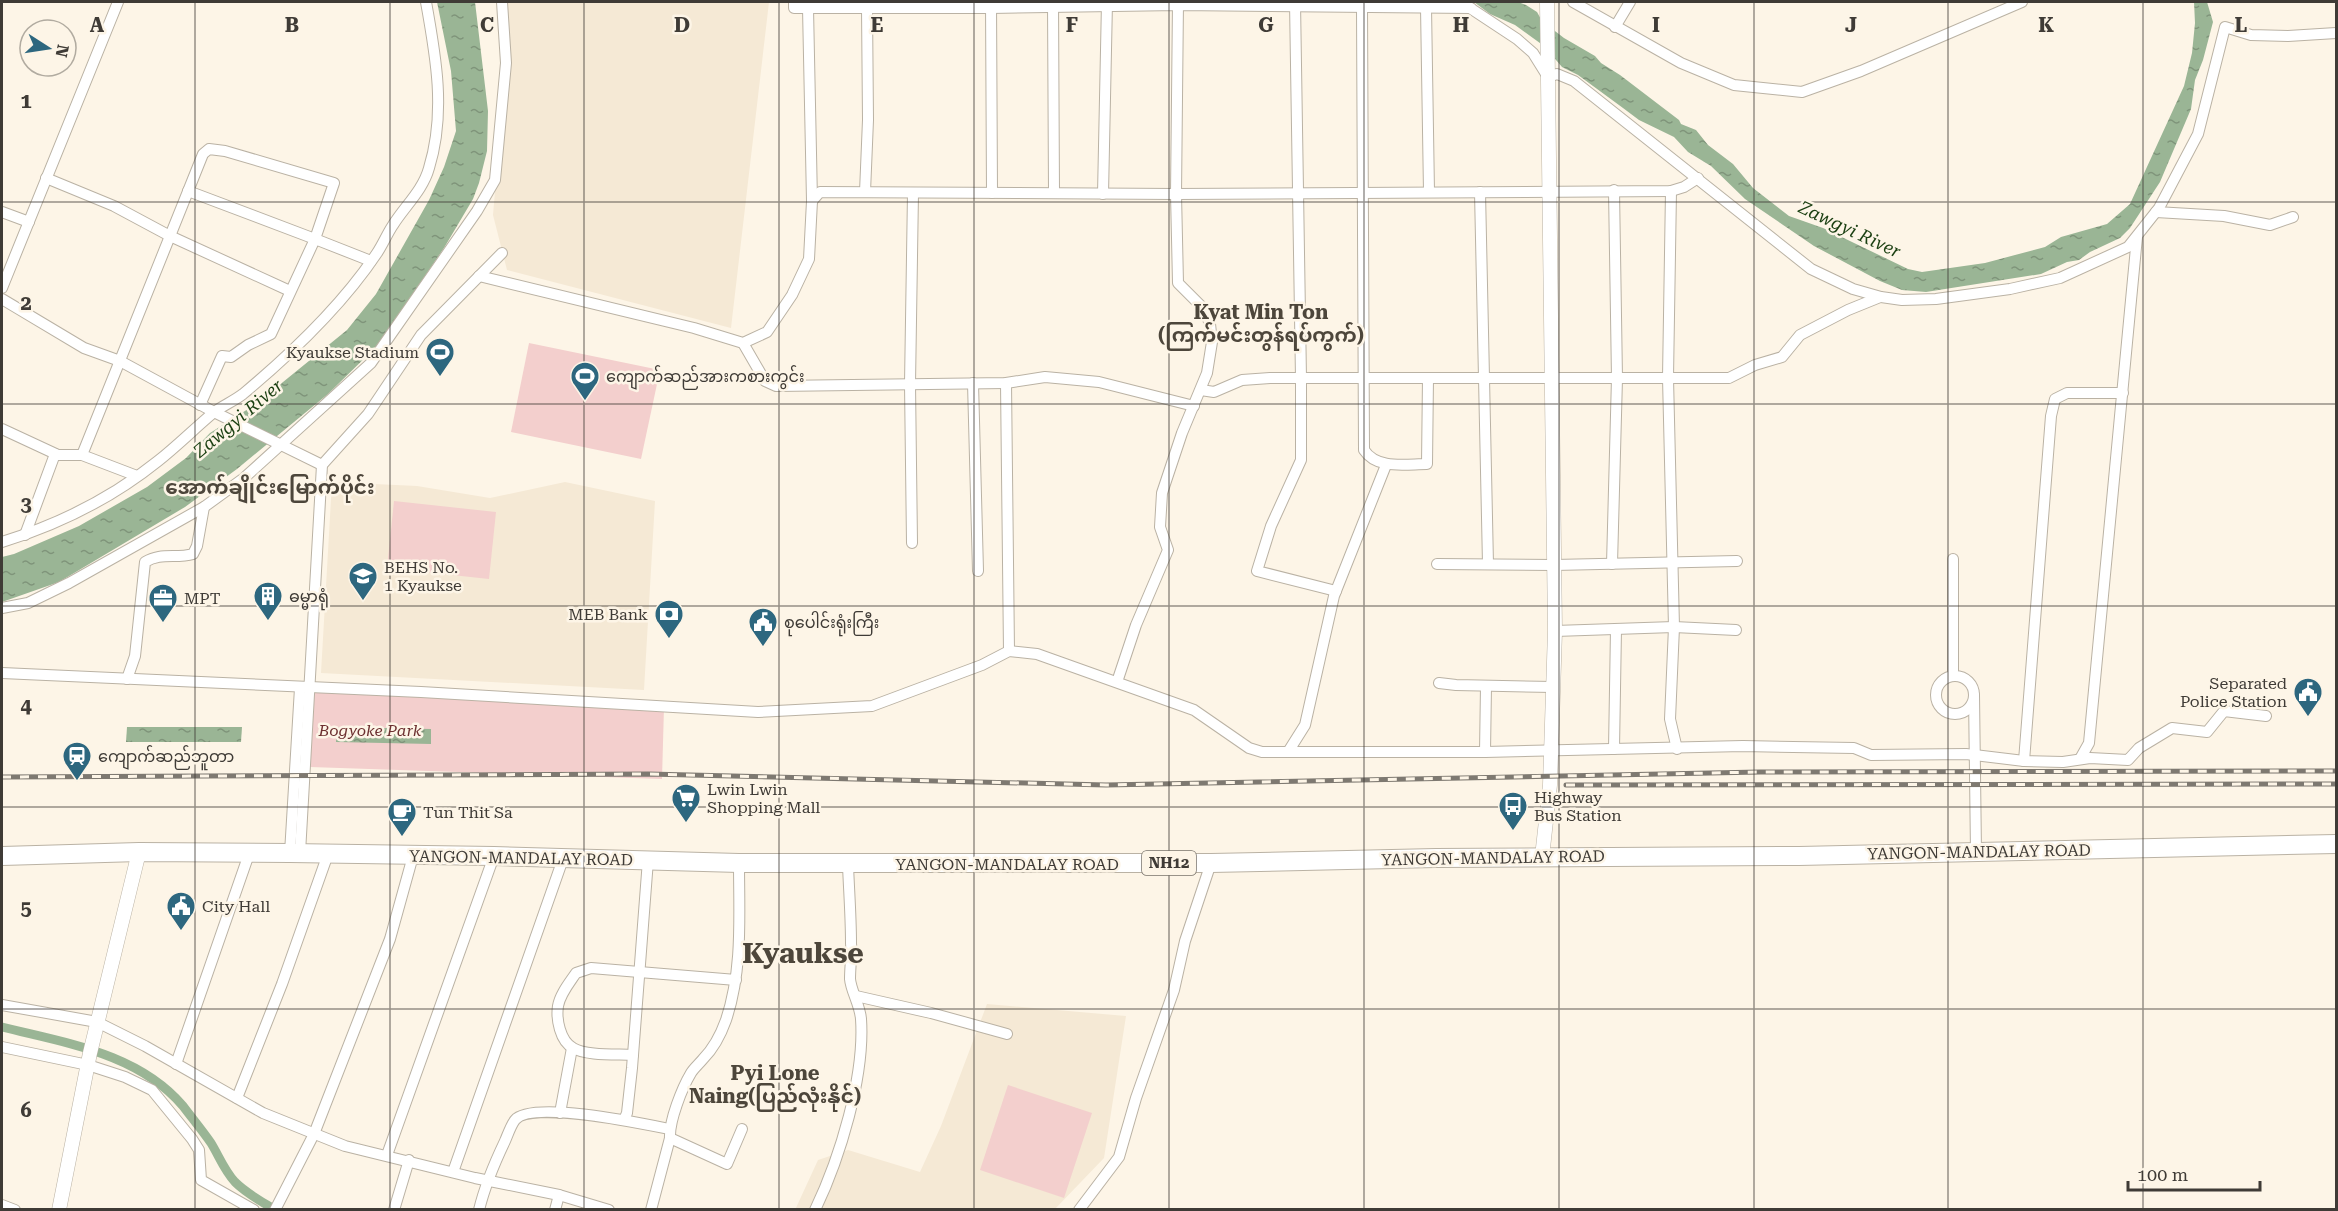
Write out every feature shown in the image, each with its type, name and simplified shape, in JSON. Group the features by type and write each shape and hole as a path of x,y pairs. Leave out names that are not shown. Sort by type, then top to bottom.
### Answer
{"highway":[{"name":"YANGON-MANDALAY ROAD","path":"2,856 139,852 295,853 848,865 1799,856 2337,844"}],"street":[{"path":"2,288 118,2"},
{"path":"2,542 39,531 120,489 158,461 214,412 242,395 323,319 371,261 422,185 429,168 438,123 438,78 426,2"},
{"path":"2,608 28,603 69,583 204,507 244,478 371,363 477,211 495,180 506,63 502,2"},
{"path":"1461,2 1517,39 1548,71 1574,81 1811,269 1853,289 1902,300 1936,299 2010,289 2060,278 2128,248 2156,212 2198,134 2225,27 2251,35 2288,36 2337,33"},
{"path":"1542,857 1550,785 1555,631 1547,2"},
{"path":"1573,2 1682,63 1734,86 1802,92 1861,71 2022,2"},
{"path":"1615,27 1630,2"},
{"path":"794,5 808,8 867,8 939,4 1178,3 1471,8"},
{"path":"1117,682 1136,625 1168,550 1160,527 1162,494 1182,433 1207,373 1212,342 1210,324 1204,309 1178,283 1176,194 1178,3"},
{"path":"1053,4 1054,193"},
{"path":"1103,194 1107,4"},
{"path":"1295,4 1302,378 1301,460 1271,526 1257,571 1336,591"},
{"path":"991,5 992,193"},
{"path":"1362,6 1364,450 1369,458 1386,465 1427,464 1428,378"},
{"path":"1426,7 1430,192"},
{"path":"479,276 694,328 743,343 768,332 792,295 809,259 812,201 808,8"},
{"path":"865,192 868,120 867,8"},
{"path":"82,455 203,154 209,149 225,151 334,183 315,239 271,334 248,345 231,357 222,356 200,405"},
{"path":"46,178 114,206 170,236 290,291"},
{"path":"812,201 820,192 1176,194 1671,190 1684,187 1698,178"},
{"path":"1612,564 1617,378 1614,190"},
{"path":"1671,190 1668,378 1674,627 1670,719 1677,748"},
{"path":"188,191 371,261"},
{"path":"1480,192 1488,564"},
{"path":"912,543 910,384 913,193"},
{"path":"2,212 29,222"},
{"path":"2156,212 2224,216 2270,225 2293,217"},
{"path":"2080,759 2090,743 2137,236"},
{"path":"295,853 322,465 369,414 421,335 502,253"},
{"path":"1201,390 1214,392 1242,380 1302,378 1729,378 1755,365 1782,357 1800,336 1848,310 1881,297"},
{"path":"2,299 84,348 120,361 200,405 322,465"},
{"path":"743,343 765,381 776,386 1006,383 1045,377 1099,382 1194,406"},
{"path":"973,383 978,571"},
{"path":"1006,383 1009,651"},
{"path":"2024,761 2051,416 2055,399 2067,393 2122,393"},
{"path":"2,429 55,454 82,455 137,476"},
{"path":"25,535 55,454"},
{"path":"1288,752 1305,725 1336,591 1386,465"},
{"path":"128,679 135,656 145,562 153,557 171,555 185,557 193,554 197,546 204,507"},
{"path":"1953,559 1953,675"},
{"path":"1437,564 1554,565 1737,561"},
{"path":"1555,631 1674,627 1736,630"},
{"path":"1614,749 1616,629"},
{"path":"2,674 421,692 758,712 872,706 982,665 1009,651 1037,654 1194,710 1249,748 1262,752 1485,752 1743,746 1854,747 1871,755 1966,754 2024,761 2063,762 2090,758 2128,760 2139,748 2172,728 2207,732 2224,711 2266,716"},
{"path":"1974,695 1970,706 1954,714 1943,710 1936,700 1935,693 1941,681 1953,675 1966,679 1973,689 1974,695 1976,852"},
{"path":"1439,683 1455,686 1553,687"},
{"path":"1485,752 1486,686"},
{"path":"59,1209 96,1027 139,852"},
{"path":"176,1064 249,854"},
{"path":"237,1098 328,854"},
{"path":"276,1209 314,1134 390,939 413,856"},
{"path":"387,1155 494,856"},
{"path":"453,1172 563,858"},
{"path":"624,1120 627,1113 633,1055 648,860"},
{"path":"651,1209 670,1134 691,1071 716,1043 726,1020 736,980 739,951 738,863"},
{"path":"1079,1209 1119,1157 1136,1098 1174,990 1185,941 1210,863"},
{"path":"815,1209 836,1158 857,1073 861,1017 850,983 852,943 848,865"},
{"path":"633,1055 585,1052 572,1048 564,1040 560,1028 558,1005 576,973 591,968 736,980"},
{"path":"856,996 932,1013 1007,1034"},
{"path":"2,1005 96,1027 176,1064 263,1113 345,1146 559,1195 609,1209"},
{"path":"2,1047 89,1059 152,1090 199,1150 201,1180 254,1209"},
{"path":"560,1113 572,1048"},
{"path":"479,1209 486,1180 516,1118 529,1112 624,1120 670,1134 727,1164 741,1129"},
{"path":"394,1209 409,1160"},
{"path":"555,1209 559,1195"},
{"path":"2,1205 15,1209"}],"shaded area":[{"path":"502,2 769,2 731,328 507,270 493,215 506,63"},
{"path":"332,482 417,486 490,498 565,482 655,501 644,690 321,673"},
{"path":"987,1004 1126,1016 1104,1158 1055,1209 795,1210 818,1160 848,1150 920,1172 941,1126"}],"green space":[{"name":"ကျောက်ဆည်အားကစားကွင်း","path":"529,343 660,370 641,459 511,432"},
{"path":"394,501 496,512 489,579 387,568"},
{"name":"Bogyoke Park","path":"310,688 664,707 662,779 310,767"},
{"path":"1008,1085 1092,1113 1064,1198 980,1170"}],"water":[{"name":"Zawgyi River","path":"437,2 475,2 488,111 487,151 473,199 444,248 379,344 328,394 237,469 185,507 59,582 2,602 2,557 79,526 147,487 186,458 210,433 256,404 347,330 376,294 429,200 444,167 456,131 451,71"},
{"path":"1474,2 1518,2 1526,5 1537,12 1542,21 1564,38 1595,56 1601,63 1679,120 1681,124 1696,130 1708,145 1733,164 1753,188 1789,216 1823,228 1908,269 1922,272 1985,263 2045,247 2061,237 2107,224 2130,204 2184,86 2192,53 2195,23 2194,2 2207,2 2213,22 2195,80 2191,109 2160,182 2130,228 2120,238 2090,252 2079,260 2067,262 2041,274 1926,292 1902,290 1880,281 1814,246 1745,199 1711,166 1688,152 1674,137 1639,120 1578,75 1562,67 1544,46 1515,25 1490,14"},
{"path":"127,727 242,727 241,742 126,742"},
{"path":"337,727 431,729 431,744 336,742"}],"waterway":[{"path":"2,1027 75,1045 123,1062 145,1074 165,1088 183,1106 211,1143 235,1182 276,1210"}],"railway":[{"path":"2,777 648,774 1106,785 1760,772 2336,771"},
{"path":"1566,785 2336,784"}],"place":[{"name":"Kyaukse Stadium","path":"440,378"},
{"name":"ကျောက်ဆည်အားကစားကွင်း","path":"585,402"},
{"name":"BEHS No. 1 Kyaukse","path":"363,602"},
{"name":"ဓမ္မာရုံ","path":"268,622"},
{"name":"MPT","path":"163,624"},
{"name":"MEB Bank","path":"669,640"},
{"name":"စုပေါင်းရုံးကြီး","path":"763,648"},
{"name":"Separated Police Station","path":"2308,718"},
{"name":"ကျောက်ဆည်ဘူတာ","path":"77,782"},
{"name":"Lwin Lwin Shopping Mall","path":"686,824"},
{"name":"Highway Bus Station","path":"1513,832"},
{"name":"Tun Thit Sa","path":"402,838"},
{"name":"City Hall","path":"181,932"}],"district":[{"name":"Kyat Min Ton (ကြက်မင်းတွန်ရပ်ကွက်)","path":"1261,324"},
{"name":"အောက်ချိုင်းမြောက်ပိုင်း","path":"270,487"},
{"name":"Kyaukse","path":"803,953"},
{"name":"Pyi Lone Naing(ပြည်လုံးနိုင်)","path":"775,1084"}]}
